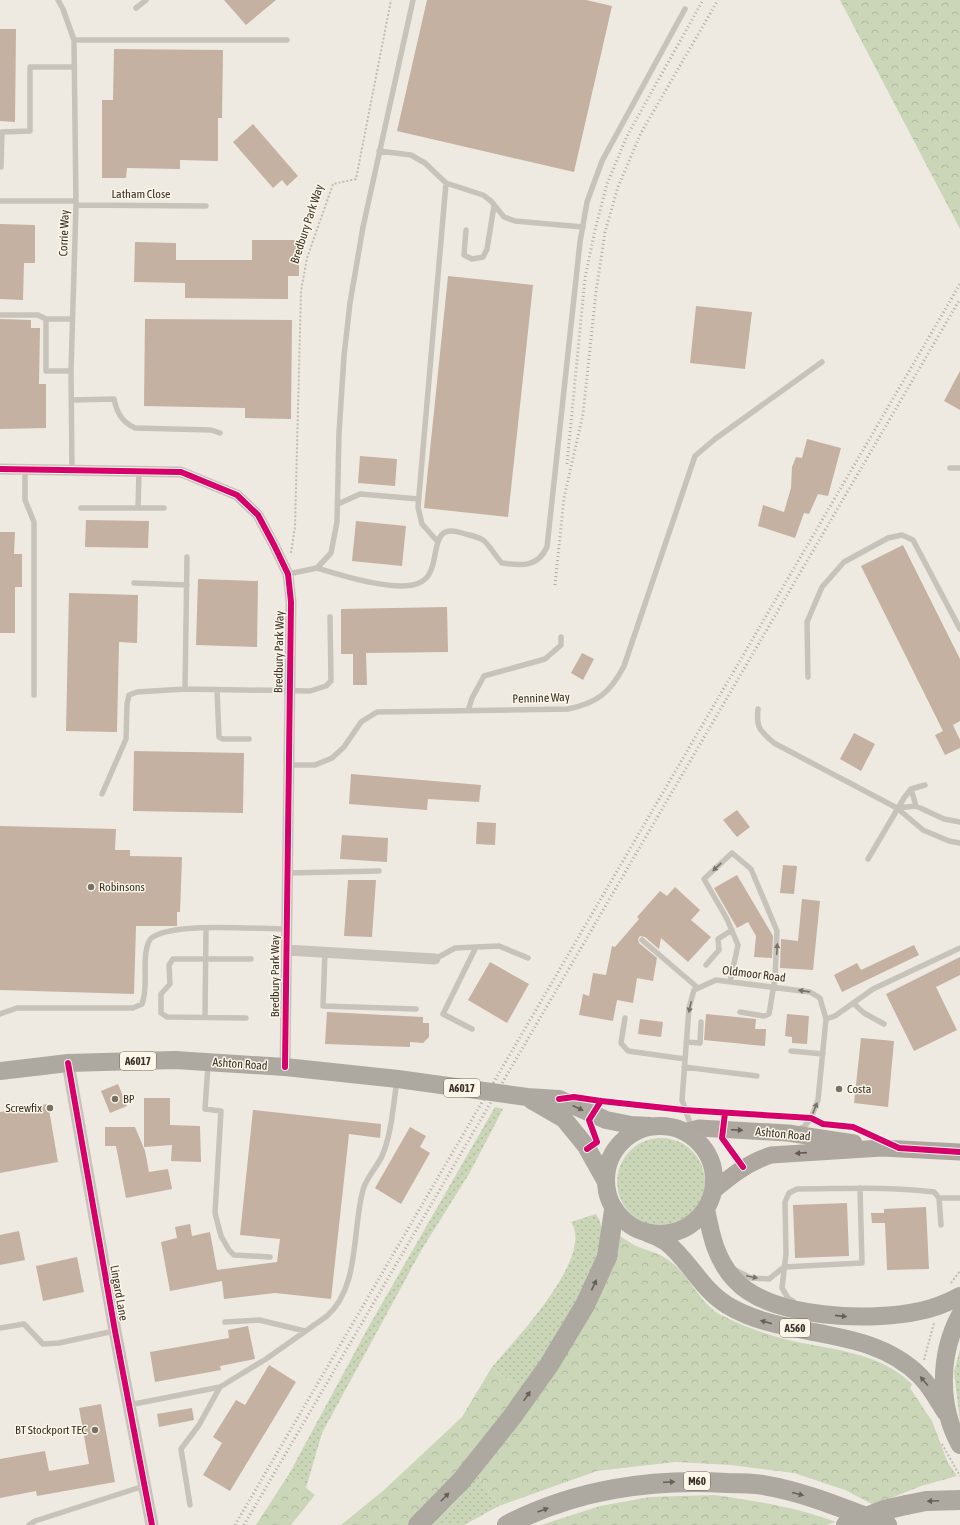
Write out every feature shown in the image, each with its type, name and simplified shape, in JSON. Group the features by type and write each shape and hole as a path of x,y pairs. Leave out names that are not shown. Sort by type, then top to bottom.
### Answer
{"highway":[{"name":"Ashton Road","path":"0,1071 68,1063 175,1060 286,1067 398,1079 526,1097 559,1099 606,1120 631,1125 650,1126"},
{"name":"Ashton Road","path":"526,1097 564,1119 586,1146 605,1180"},
{"name":"A560","path":"646,1233 663,1234 680,1230 694,1222 706,1209 713,1191 714,1175 710,1158 693,1135 668,1126 650,1126 636,1131 623,1139 614,1151 608,1165 605,1180 608,1196 614,1210 623,1220 634,1228 665,1241 708,1289 726,1304 749,1317 779,1325 838,1336 885,1353 904,1362 927,1384 946,1413 960,1445"},
{"name":"A560","path":"706,1209 710,1231 720,1262 736,1282 756,1296 782,1307 810,1312 850,1316 886,1316 919,1312 938,1307 960,1296"},
{"path":"418,1525 461,1481 512,1417 549,1365 585,1305 607,1257 614,1210"},
{"name":"A560","path":"946,1413 944,1376 947,1351 954,1326 960,1315"},
{"name":"M60","path":"507,1525 519,1519 588,1494 650,1483 701,1481 763,1485 817,1499 887,1525"},
{"path":"846,1525 884,1510 906,1504 926,1501 960,1500"}],"main road":[{"name":"Ashton Road","path":"693,1135 699,1128 788,1133 882,1148 960,1152"},
{"name":"Ashton Road","path":"713,1191 742,1167 771,1155 882,1148"}],"street":[{"name":"Bredbury Park Way","path":"0,469 181,472 237,495 258,515 288,574 291,602 286,929 286,1067"},
{"name":"Bredbury Park Way","path":"286,950 435,958"},
{"name":"Lingard Lane","path":"68,1063 114,1331 152,1525"}],"lane":[{"name":"Corrie Way","path":"58,0 63,9 74,40 76,203 71,371 72,470"},
{"path":"136,8 146,0"},
{"path":"317,568 331,553 337,522 339,434 344,356 350,303 363,227 413,0"},
{"path":"288,574 317,568 369,583 408,585 418,584 428,578 433,569 439,536 444,532 453,530 483,540 502,563 534,563 543,557 547,547 587,202 602,161 685,9"},
{"path":"74,40 287,40"},
{"path":"1,167 2,132 30,131 30,67 74,66"},
{"path":"379,151 411,155 425,162 446,183 483,195 491,201 504,217 515,221 583,227"},
{"path":"438,542 422,524 418,512 446,183"},
{"name":"Latham Close","path":"0,201 206,206"},
{"path":"466,230 464,255 472,259 483,256 487,249 494,206"},
{"path":"0,315 38,316 46,319 72,319"},
{"path":"46,319 46,371 71,371"},
{"name":"Pennine Way","path":"288,764 316,764 332,758 344,747 361,722 377,712 568,709 587,705 603,695 616,681 624,666 695,456 715,439 822,362"},
{"path":"72,400 114,399 119,416 126,424 135,428 211,430 220,433"},
{"path":"950,468 960,468"},
{"path":"25,470 25,500 34,522 34,696"},
{"path":"138,508 139,472"},
{"path":"338,504 360,494 419,499"},
{"path":"82,508 164,508"},
{"path":"808,677 807,622 822,587 844,562 888,538 902,535 913,540 960,629"},
{"path":"185,689 187,557"},
{"path":"134,584 186,585"},
{"path":"102,794 126,739 127,704 129,695 137,692 185,689 289,691 317,690 326,686 331,681 330,617"},
{"path":"468,711 472,698 484,676 545,659 561,645 561,637"},
{"path":"217,690 219,737 223,739 249,739"},
{"path":"758,709 757,722 760,731 774,743 897,808 923,830 949,841 960,842"},
{"path":"868,859 897,808 911,789 925,785"},
{"path":"911,789 916,806"},
{"path":"897,808 916,806 944,819 960,822"},
{"path":"730,982 738,946 732,930 704,879 732,853 751,869 778,931 774,988 769,1014 764,1016 740,1012"},
{"path":"287,873 379,871"},
{"path":"0,1014 17,1008 133,1008 142,1004 145,995 147,947 151,938 159,934 186,928 286,929"},
{"path":"205,1017 206,928"},
{"path":"706,965 719,950 718,939 732,930"},
{"path":"642,940 698,988 694,990 689,1008 682,1100 693,1135"},
{"path":"435,958 455,948 499,946 528,958"},
{"path":"472,1028 442,1014 476,947"},
{"path":"826,1019 835,1016 854,1004 873,989 960,948"},
{"path":"325,952 323,1006 416,1009"},
{"path":"246,1018 163,1016 161,1013 161,994 170,984 170,961 173,959 251,959"},
{"name":"Oldmoor Road","path":"698,988 716,980 810,992 820,998 826,1019 818,1100 811,1118 804,1127 788,1133"},
{"path":"854,1004 864,1014 884,1024"},
{"path":"624,1018 621,1043 628,1051 684,1059"},
{"path":"686,1042 700,1043 701,1022"},
{"path":"790,1051 823,1054"},
{"path":"208,1062 205,1110 221,1111 215,1213 217,1223 229,1250 234,1255 270,1257"},
{"path":"684,1067 757,1076"},
{"path":"129,1405 220,1387 266,1359 335,1309 348,1282 363,1189 382,1156 387,1141 398,1079"},
{"path":"720,1262 750,1278 769,1278 784,1267 862,1263 860,1188"},
{"path":"810,1312 788,1298 782,1288 786,1254 785,1202 789,1193 797,1189 860,1188 906,1189 934,1192 939,1198 941,1225"},
{"path":"939,1198 960,1198"},
{"path":"225,1322 259,1320 305,1331"},
{"path":"0,1328 24,1324 43,1344 59,1343 114,1331"},
{"path":"190,1505 181,1450 199,1426 220,1387"},
{"path":"29,1525 35,1521 144,1486"}],"green space":[{"path":"840,0 960,0 960,229"},
{"path":"495,1107 503,1109 469,1174 422,1249 322,1433 306,1488 289,1474 369,1326"},
{"path":"661,1138 678,1141 686,1145 698,1157 702,1165 705,1182 702,1199 698,1207 686,1219 678,1223 661,1226 644,1223 636,1219 624,1207 620,1199 617,1182 620,1165 624,1157 636,1145 644,1141"},
{"path":"596,1214 600,1221 603,1238 599,1256 587,1283 522,1391 492,1367 533,1319 549,1298 562,1276 572,1256 575,1237 571,1222"},
{"path":"620,1236 636,1246 659,1254 667,1259 678,1268 708,1305 723,1316 774,1336 840,1350 871,1359 899,1373 912,1384 910,1388 932,1421 948,1463 957,1476 921,1486 874,1505 845,1490 794,1473 731,1465 675,1462 597,1471 499,1506 478,1475 615,1260"},
{"path":"960,1349 960,1421 954,1372"},
{"path":"492,1367 522,1391 471,1458 409,1525 341,1525 384,1490 462,1417"},
{"path":"289,1474 315,1495 291,1525 256,1525"},
{"path":"478,1475 499,1506 464,1525 432,1525 460,1497"},
{"path":"714,1495 791,1508 836,1522 827,1525 541,1525 600,1506 650,1497"}],"building":[{"path":"224,0 276,0 246,25"},
{"path":"427,0 586,0 612,6 574,172 397,131"},
{"path":"0,29 16,29 15,122 0,121"},
{"path":"114,49 223,50 222,118 218,118 218,161 180,160 180,169 127,168 126,178 102,178 102,100 113,100"},
{"path":"253,124 298,176 287,186 282,180 273,188 233,142"},
{"path":"0,224 35,225 35,263 24,263 23,300 0,299"},
{"path":"252,240 299,240 299,276 288,276 288,299 185,298 185,283 134,282 135,242 176,243 176,260 252,260"},
{"path":"448,276 533,285 508,517 424,508"},
{"path":"696,306 752,312 745,369 690,363"},
{"path":"0,319 31,320 31,328 40,328 39,384 46,384 46,428 0,429"},
{"path":"145,319 292,320 291,419 245,418 245,408 144,406"},
{"path":"960,371 960,410 944,401"},
{"path":"807,439 841,448 828,496 818,494 809,514 804,513 795,538 758,526 763,505 784,512 791,488 792,467 796,457 802,458"},
{"path":"360,456 397,459 395,486 358,483"},
{"path":"86,520 149,521 148,548 85,547"},
{"path":"356,521 406,526 402,566 352,561"},
{"path":"0,532 15,532 14,554 22,554 22,587 15,587 15,633 0,633"},
{"path":"903,545 960,659 960,721 953,725 960,740 960,748 945,755 935,735 943,731 861,566"},
{"path":"198,579 258,581 257,647 196,645"},
{"path":"69,593 138,595 137,643 119,642 117,732 66,731"},
{"path":"447,607 448,652 366,653 367,685 353,685 353,654 341,654 341,609"},
{"path":"582,653 594,659 583,680 571,673"},
{"path":"854,733 875,744 861,771 840,759"},
{"path":"134,751 244,753 243,813 133,811"},
{"path":"351,774 481,785 479,802 428,799 427,810 349,804"},
{"path":"737,810 750,827 737,837 723,820"},
{"path":"477,822 496,823 495,845 476,844"},
{"name":"Robinsons","path":"0,826 116,829 115,850 130,850 130,856 182,857 180,912 177,912 177,926 136,926 134,994 0,990"},
{"path":"342,835 388,838 387,862 340,859"},
{"path":"783,865 797,866 794,894 780,893"},
{"path":"737,875 773,936 772,958 754,957 756,936 748,922 737,928 714,888"},
{"path":"348,880 376,880 372,937 344,936"},
{"path":"675,887 700,910 691,920 711,937 688,962 661,938 659,949 645,937 640,936 638,939 639,943 657,958 653,981 637,978 633,1003 617,1000 613,1021 579,1015 583,994 589,996 593,973 606,975 612,946 615,947 639,919 637,917 660,891 667,896"},
{"path":"802,899 820,901 813,970 780,968 781,939 798,941"},
{"path":"914,945 919,955 842,992 834,975 857,963 861,970"},
{"path":"960,957 960,975 936,987 957,1030 914,1051 886,994"},
{"path":"490,962 529,984 507,1023 468,1000"},
{"path":"327,1012 423,1017 423,1023 429,1023 429,1037 423,1043 410,1042 410,1047 325,1044"},
{"path":"706,1014 756,1019 755,1029 766,1029 765,1046 704,1040"},
{"path":"787,1014 809,1016 807,1044 792,1043 792,1037 785,1036"},
{"path":"640,1019 663,1022 661,1037 638,1034"},
{"path":"861,1038 894,1041 888,1107 854,1103"},
{"path":"118,1084 127,1106 110,1113 101,1091"},
{"path":"144,1098 170,1098 170,1125 200,1126 201,1162 171,1161 172,1145 144,1147"},
{"path":"48,1104 58,1162 0,1173 0,1112"},
{"path":"253,1110 381,1124 380,1138 349,1134 331,1299 275,1293 224,1299 222,1281 170,1291 161,1242 177,1238 175,1227 190,1224 192,1236 210,1232 217,1270 277,1262 280,1239 240,1235"},
{"path":"105,1127 135,1127 145,1151 149,1172 168,1169 172,1189 126,1198 116,1146 105,1146"},
{"path":"410,1127 426,1136 420,1147 430,1153 401,1204 375,1188"},
{"path":"847,1203 849,1256 795,1258 793,1205"},
{"path":"926,1207 929,1269 887,1270 885,1223 872,1223 871,1213 884,1213 884,1209"},
{"path":"19,1231 25,1260 0,1265 0,1235"},
{"path":"77,1257 84,1292 43,1301 36,1266"},
{"path":"248,1326 255,1359 220,1366 221,1370 155,1382 150,1352 229,1338 228,1330"},
{"path":"269,1365 296,1382 230,1491 203,1475 222,1443 213,1437 236,1400 245,1405"},
{"name":"BT Stockport TEC","path":"101,1404 115,1482 37,1496 36,1491 0,1498 0,1459 45,1451 49,1471 89,1464 79,1408"},
{"path":"192,1408 194,1420 159,1427 157,1414"}],"railway":[{"path":"567,464 585,278 595,230 607,184 627,136 703,0"},
{"path":"555,585 564,498 583,414 596,292 605,232 618,187 641,133 718,0"},
{"path":"235,1525 960,284"},
{"path":"244,1525 960,299"}],"cycle path":[{"path":"0,469 181,472 237,495 258,515 288,574 291,602 285,1067"},
{"path":"68,1063 115,1331 152,1525"},
{"path":"559,1099 574,1097 684,1110 811,1118 823,1124 853,1127 899,1148 960,1152"},
{"path":"587,1149 597,1142 589,1120 601,1101"},
{"path":"725,1113 722,1138 743,1167"}],"place":[{"name":"Robinsons","path":"91,887"},
{"name":"Costa","path":"839,1089"},
{"name":"BP","path":"115,1099"},
{"name":"Screwfix","path":"50,1108"},
{"name":"BT Stockport TEC","path":"95,1430"}]}
